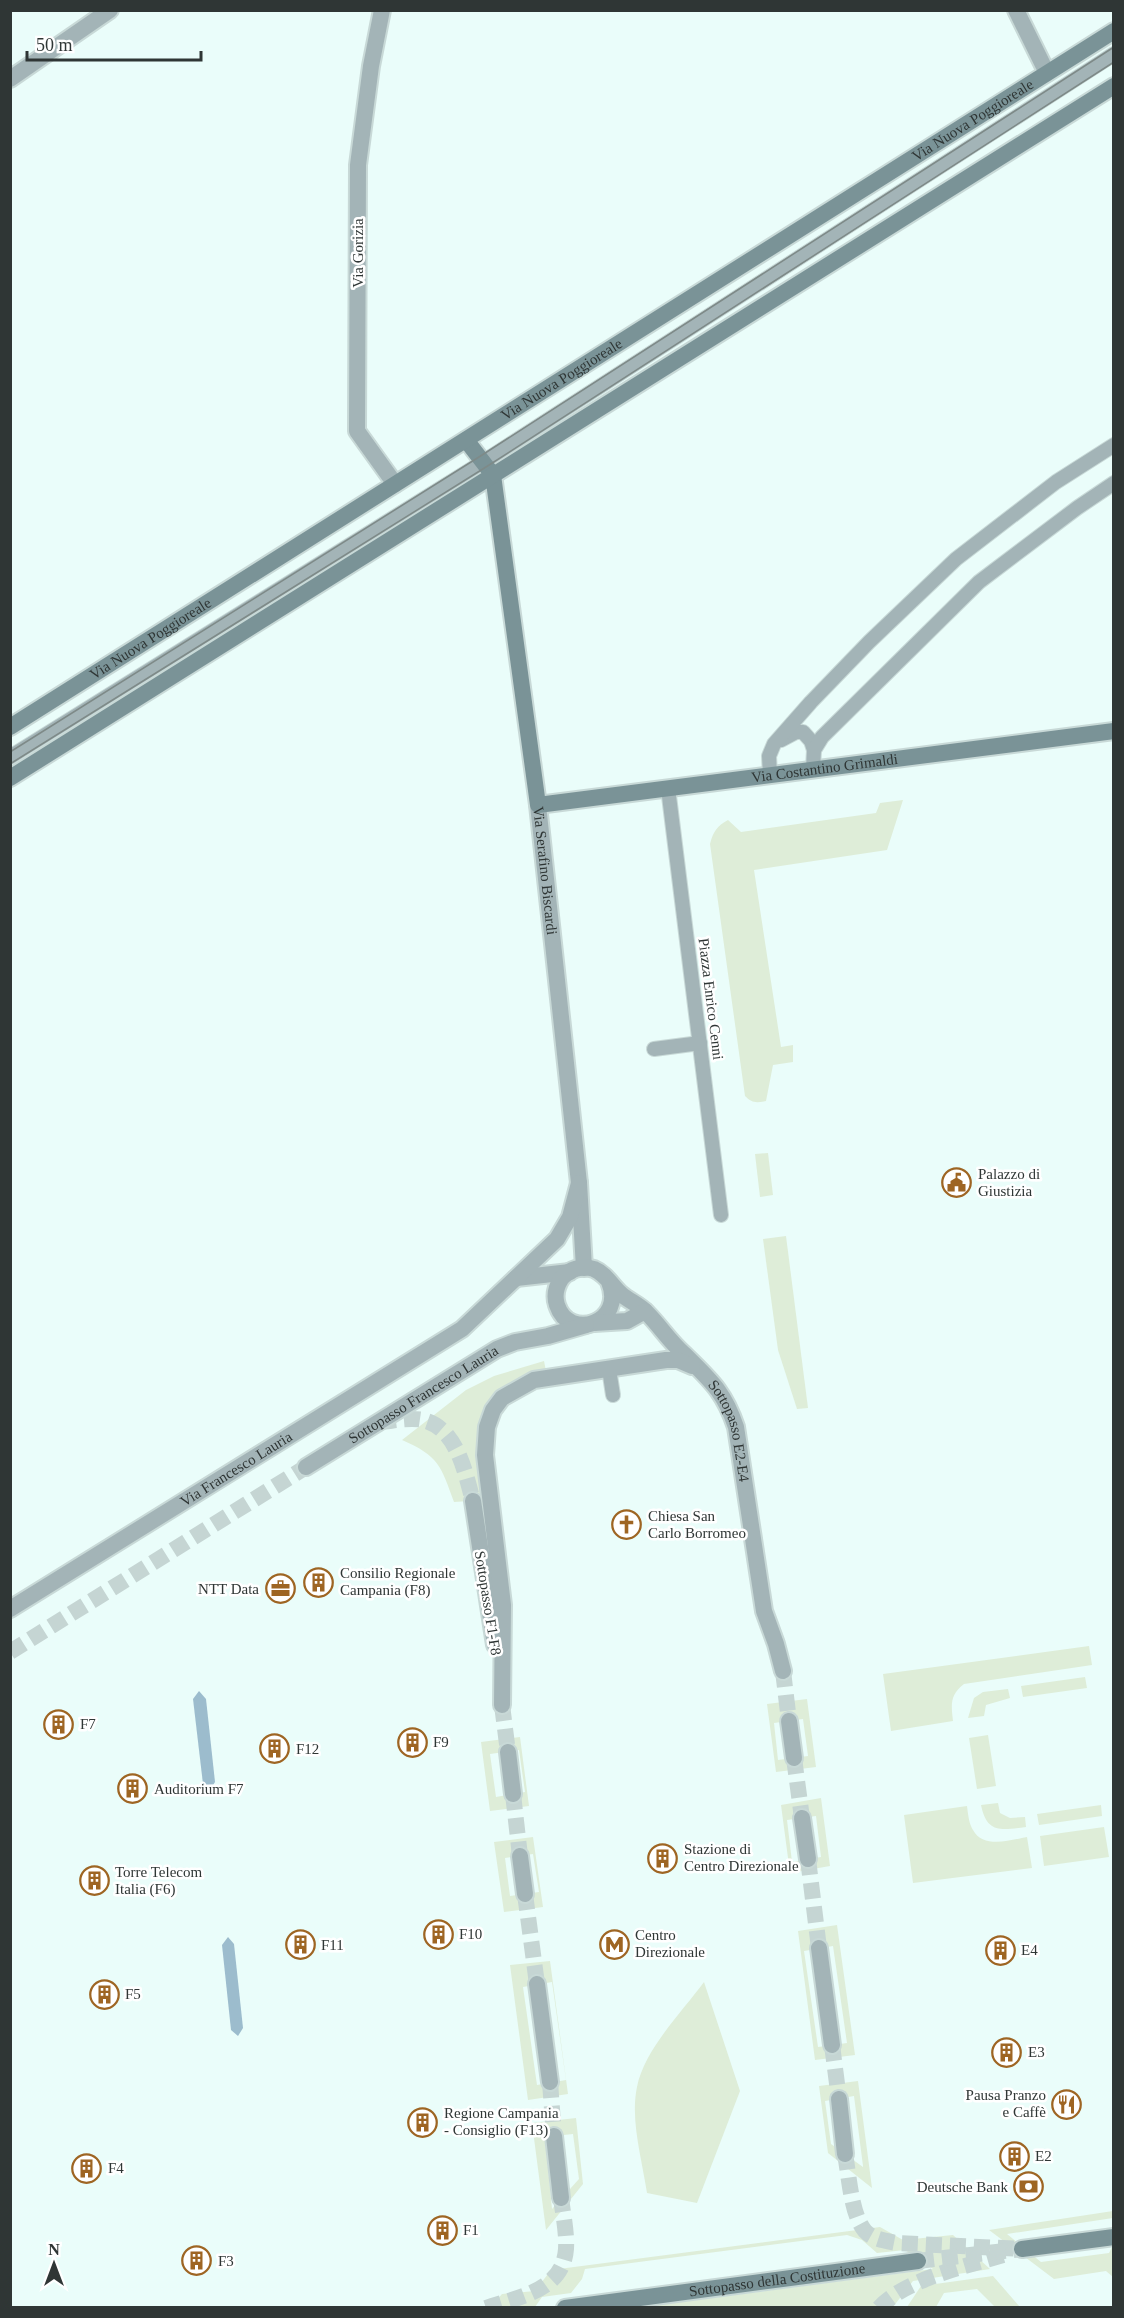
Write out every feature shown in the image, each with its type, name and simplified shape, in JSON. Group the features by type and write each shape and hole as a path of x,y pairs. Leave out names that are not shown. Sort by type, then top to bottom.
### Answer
{"main road":[{"name":"Via Nuova Poggioreale","path":"10,727 1113,31"},
{"path":"10,778 488,468 1113,86"},
{"path":"466,440 488,468"},
{"name":"Via Serafino Biscardi","path":"488,468 538,805"},
{"name":"Via Costantino Grimaldi","path":"538,805 1113,731"},
{"path":"1022,2249 1113,2237"},
{"name":"Sottopasso della Costituzione","path":"565,2307 918,2261"}],"street":[{"path":"10,79 110,10"},
{"name":"Via Gorizia","path":"382,10 371,66 358,165 357,431 395,484"},
{"path":"1016,10 1047,73"},
{"name":"Via Serafino Biscardi","path":"538,805 579,1183 577,1270"},
{"name":"Via Francesco Lauria","path":"10,1609 462,1329 557,1239 570,1217 579,1183"},
{"path":"516,1278 577,1270 594,1269 609,1282 613,1298 611,1306 602,1319 590,1324 568,1320 557,1305 555,1296 557,1286 577,1270"},
{"name":"Sottopasso E2-E4","path":"609,1282 621,1294 645,1311 683,1353 704,1372 730,1408 736,1427 764,1611 783,1671"},
{"name":"Sottopasso Francesco Lauria","path":"306,1467 497,1349 515,1342 548,1336 590,1324 627,1321 645,1311"},
{"path":"609,1369 678,1360 704,1372"},
{"name":"Sottopasso F1-F8","path":"472,1501 502,1705 503,1605 485,1455 487,1427 493,1410 502,1398 534,1380 609,1369"},
{"path":"789,1721 794,1758"},
{"path":"508,1752 513,1794"},
{"path":"802,1818 808,1859"},
{"path":"520,1856 525,1894"},
{"path":"819,1948 832,2045"},
{"path":"537,1984 550,2082"},
{"path":"839,2099 845,2154"},
{"path":"554,2136 561,2198"}],"lane":[{"path":"10,757 488,468 1113,54"},
{"path":"770,775 769,756 774,744 869,642 956,559 1056,482 1113,445"},
{"path":"813,750 822,737 979,582 1113,483"},
{"path":"774,744 796,732 803,732 811,741 813,770"},
{"name":"Piazza Enrico Cenni","path":"668,788 721,1215"},
{"path":"654,1048 700,1043"},
{"path":"609,1369 613,1395"}],"green space":[{"path":"903,800 887,850 754,870 781,1047 793,1045 793,1062 773,1065 766,1101 752,1101 745,1096 710,844 714,833 728,820 741,832 876,813 880,803"},
{"path":"768,1153 773,1195 760,1197 755,1154"},
{"path":"786,1236 808,1408 797,1409 778,1350 763,1239"},
{"path":"544,1361 546,1371 488,1403 485,1500 454,1502 446,1479 437,1464 424,1451 402,1440 466,1390 494,1376"},
{"path":"1089,1646 1092,1665 964,1684 952,1700 953,1721 891,1731 883,1674"},
{"path":"1085,1677 1087,1688 1023,1697 1021,1686"},
{"path":"1008,1689 1010,1698 986,1705 984,1716 968,1718 974,1698 983,1692"},
{"path":"807,1699 816,1767 776,1772 767,1704","holes":["803,1719 808,1756 778,1760 774,1723"]},
{"path":"988,1735 996,1786 977,1789 969,1738"},
{"path":"520,1737 529,1806 490,1811 481,1742","holes":["519,1750 525,1792 496,1797 490,1754"]},
{"path":"821,1798 830,1866 790,1873 781,1805","holes":["816,1816 821,1857 792,1862 787,1820"]},
{"path":"998,1803 1000,1813 1010,1818 1025,1817 1026,1827 1002,1829 991,1825 981,1805"},
{"path":"1101,1805 1102,1816 1039,1825 1037,1814"},
{"path":"967,1806 972,1828 983,1840 998,1842 1027,1837 1032,1868 913,1883 904,1815"},
{"path":"1104,1827 1109,1857 1044,1866 1040,1836"},
{"path":"533,1837 543,1907 504,1912 494,1842","holes":["533,1854 539,1892 510,1896 505,1858"]},
{"path":"837,1925 855,2055 815,2060 798,1931","holes":["833,1946 847,2043 818,2047 804,1951"]},
{"path":"550,1961 568,2094 528,2100 510,1965","holes":["552,1982 566,2080 537,2085 523,1987"]},
{"path":"704,1982 740,2091 697,2203 647,2193 637,2140 635,2100 641,2073 655,2045"},
{"path":"858,2081 872,2188 828,2153 819,2086","holes":["854,2096 863,2167 831,2144 825,2101"]},
{"path":"576,2118 583,2184 546,2230 532,2123","holes":["573,2134 579,2179 552,2209 545,2137"]},
{"path":"1113,2211 1113,2218 1007,2234 1041,2262 1109,2253 1113,2245 1113,2277 1106,2271 1054,2279 989,2230"},
{"path":"880,2227 903,2240 953,2235 990,2269 913,2281 893,2307 643,2307 933,2269 905,2250 877,2253 862,2240 847,2235 585,2269 582,2279 571,2293 542,2297 535,2307 490,2308 502,2294 535,2291 551,2270"},
{"path":"993,2276 1020,2307 995,2307 977,2289 944,2293 936,2307 907,2307 921,2286"}],"water":[{"path":"199,1691 206,1699 215,1782 210,1790 203,1784 193,1699"},
{"path":"228,1937 234,1944 243,2028 238,2036 231,2030 222,1945"}],"tunnel":[{"path":"380,1422 418,1419 435,1425 444,1432 458,1453 473,1501"},
{"path":"10,1652 306,1467"},
{"path":"783,1671 789,1721"},
{"path":"502,1705 508,1752"},
{"path":"794,1758 802,1818"},
{"path":"513,1794 520,1856"},
{"path":"808,1859 819,1948"},
{"path":"525,1894 537,1984"},
{"path":"832,2045 839,2099"},
{"path":"550,2082 554,2136"},
{"path":"845,2154 851,2194 857,2215 860,2224 871,2236 896,2243 1022,2249"},
{"path":"486,2308 525,2296 548,2283 557,2274 563,2263 566,2249 561,2198"},
{"path":"918,2261 1022,2249"},
{"path":"879,2308 906,2288 922,2281 1010,2253"}],"tram line":[{"path":"10,752 479,457 1114,47"},
{"path":"10,764 486,467 1114,62"}],"place":[{"name":"Palazzo di Giustizia","path":"957,1183"},
{"name":"Chiesa San Carlo Borromeo","path":"627,1525"},
{"name":"Consilio Regionale Campania (F8)","path":"319,1582"},
{"name":"NTT Data","path":"280,1589"},
{"name":"F7","path":"59,1724"},
{"name":"F9","path":"412,1742"},
{"name":"F12","path":"275,1749"},
{"name":"Auditorium F7","path":"133,1789"},
{"name":"Stazione di Centro Direzionale","path":"663,1858"},
{"name":"Torre Telecom Italia (F6)","path":"94,1881"},
{"name":"F10","path":"438,1934"},
{"name":"Centro Direzionale","path":"614,1944"},
{"name":"F11","path":"300,1945"},
{"name":"E4","path":"1000,1950"},
{"name":"F5","path":"104,1994"},
{"name":"E3","path":"1007,2052"},
{"name":"Pausa Pranzo e Caffè","path":"1067,2104"},
{"name":"Regione Campania - Consiglio (F13)","path":"423,2122"},
{"name":"E2","path":"1014,2156"},
{"name":"F4","path":"87,2168"},
{"name":"Deutsche Bank","path":"1029,2187"},
{"name":"F1","path":"442,2230"},
{"name":"F3","path":"197,2261"}]}
